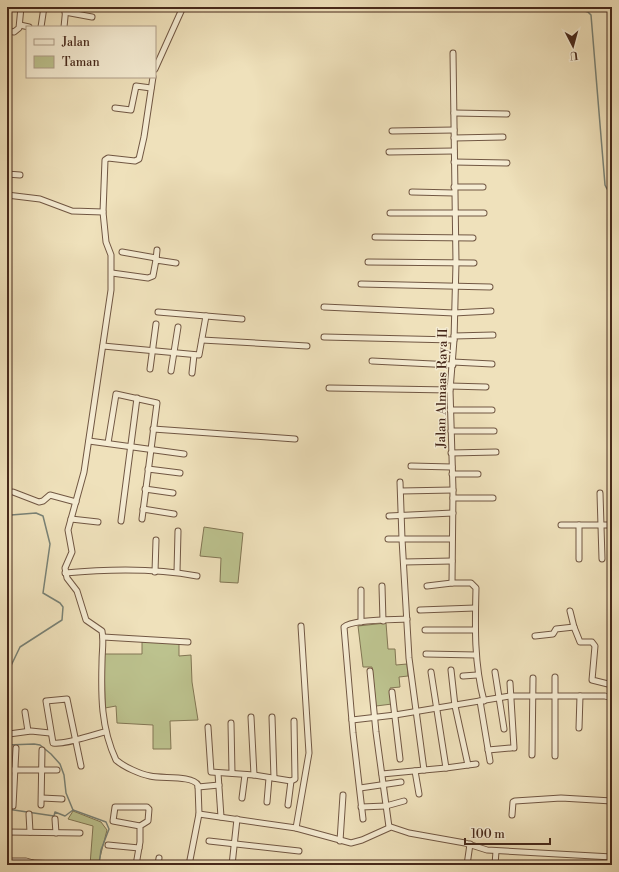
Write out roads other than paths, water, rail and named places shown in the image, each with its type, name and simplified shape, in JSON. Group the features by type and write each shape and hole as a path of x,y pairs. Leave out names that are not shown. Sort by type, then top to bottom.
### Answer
{"street":[{"path":"7,31 17,31 20,25 22,7"},
{"path":"41,26 44,7"},
{"path":"156,67 183,7"},
{"path":"64,26 66,10 92,17"},
{"path":"20,25 26,26"},
{"name":"Jalan Almaas Raya II","path":"452,583 453,490 450,388 453,363 456,263 453,53"},
{"path":"153,78 139,159 135,161 106,159 103,212 106,242 111,255 112,273 103,346 84,472 68,537 72,552 66,564 65,573 77,591 86,620 102,631 101,699 105,732 118,762 149,776 188,779 196,782 198,787 199,814 189,865"},
{"path":"115,108 130,110 137,86 151,88"},
{"path":"454,112 507,114"},
{"path":"392,131 454,130"},
{"path":"454,138 503,137"},
{"path":"389,152 454,151"},
{"path":"454,162 507,163"},
{"path":"7,174 20,175"},
{"path":"412,192 484,187"},
{"path":"7,195 40,199 72,211 103,212"},
{"path":"390,213 484,213"},
{"path":"375,237 473,238"},
{"path":"112,273 153,276 157,250"},
{"path":"122,252 176,263"},
{"path":"368,262 474,263"},
{"path":"361,284 455,288 490,287"},
{"path":"324,307 454,313 491,311"},
{"path":"158,312 242,319"},
{"path":"103,346 199,355 206,316"},
{"path":"150,369 151,351 156,324"},
{"path":"171,371 178,327"},
{"path":"324,337 454,338 493,335"},
{"path":"202,340 307,346"},
{"path":"192,373 194,355"},
{"path":"372,362 492,364"},
{"path":"329,388 486,387"},
{"path":"108,443 115,396 120,394 157,403 142,519"},
{"path":"121,521 137,398"},
{"path":"450,410 492,410"},
{"path":"153,430 295,439"},
{"path":"451,431 494,431"},
{"path":"89,441 184,454"},
{"path":"452,453 496,452"},
{"path":"411,466 452,467"},
{"path":"148,469 180,473"},
{"path":"452,474 478,474"},
{"path":"400,482 409,658 424,770"},
{"path":"145,489 173,493"},
{"path":"401,491 453,490"},
{"path":"13,492 41,502 50,495 76,502"},
{"path":"600,493 602,559"},
{"path":"453,498 493,498"},
{"path":"143,509 174,514"},
{"path":"389,516 453,513"},
{"path":"71,520 98,522"},
{"path":"561,525 612,525"},
{"path":"579,525 579,559"},
{"path":"177,572 178,531"},
{"path":"388,540 452,539"},
{"path":"155,572 156,540"},
{"path":"404,562 452,561"},
{"path":"65,573 88,571 177,572 197,576"},
{"path":"427,586 452,583 474,584 476,655 490,761"},
{"path":"382,586 383,621"},
{"path":"361,590 361,622"},
{"path":"420,610 475,608"},
{"path":"570,611 580,642 592,642 595,646 592,680 612,685"},
{"path":"363,819 344,627 347,624 361,622 407,619"},
{"path":"296,828 309,753 301,626"},
{"path":"535,636 553,634 556,629 574,627"},
{"path":"425,630 475,630"},
{"path":"103,637 188,642"},
{"path":"426,654 476,655"},
{"path":"451,670 455,706 468,765"},
{"path":"370,671 374,718 389,827"},
{"path":"431,672 446,768"},
{"path":"495,672 504,729"},
{"path":"464,676 478,675"},
{"path":"555,677 555,756"},
{"path":"532,755 533,678"},
{"path":"488,750 512,748 510,683"},
{"path":"392,692 400,759"},
{"path":"352,720 436,709 510,696 605,696 612,698"},
{"path":"579,728 580,696"},
{"path":"81,766 74,739 67,698 46,701 50,733 53,743 74,739 105,732"},
{"path":"611,865 612,709"},
{"path":"25,712 28,731"},
{"path":"251,717 254,775"},
{"path":"267,802 272,778 272,717"},
{"path":"288,805 291,781 295,779 294,721"},
{"path":"231,723 232,773"},
{"path":"208,727 210,771 218,773 254,775 291,781"},
{"path":"8,734 28,731 50,733"},
{"path":"13,806 16,748"},
{"path":"40,805 42,798 42,750"},
{"path":"382,774 476,764"},
{"path":"7,770 57,770"},
{"path":"415,771 419,794"},
{"path":"218,773 221,817"},
{"path":"242,798 245,775"},
{"path":"360,788 401,782"},
{"path":"198,787 219,785"},
{"path":"340,841 344,795"},
{"path":"42,798 62,798"},
{"path":"512,816 513,802 515,800 561,798 612,801"},
{"path":"361,807 386,806 404,801"},
{"path":"115,807 147,807 149,809 148,821 140,826 113,821 115,807"},
{"path":"29,814 30,832"},
{"path":"199,814 296,828 340,841 355,843 389,827 421,836 470,844 496,851 612,857"},
{"path":"55,819 56,833"},
{"path":"232,865 237,819"},
{"path":"136,865 139,848 140,826"},
{"path":"7,832 80,833"},
{"path":"209,841 299,851"},
{"path":"467,865 470,844"},
{"path":"108,845 139,848"},
{"path":"495,865 496,851"},
{"path":"158,858 158,865"},
{"path":"7,861 26,861 32,864 82,865"},
{"path":"205,864 213,865"}],"waterway":[{"path":"571,7 588,12 591,15 605,185 612,193"},
{"path":"7,674 20,647 62,620 63,607 60,603 43,593 50,544 43,516 36,513 11,515"},
{"path":"7,745 40,745 60,764 64,775 66,793 73,810 106,822 109,829 101,850 99,865"},
{"path":"7,809 54,816 55,812 65,816 73,810"}]}
